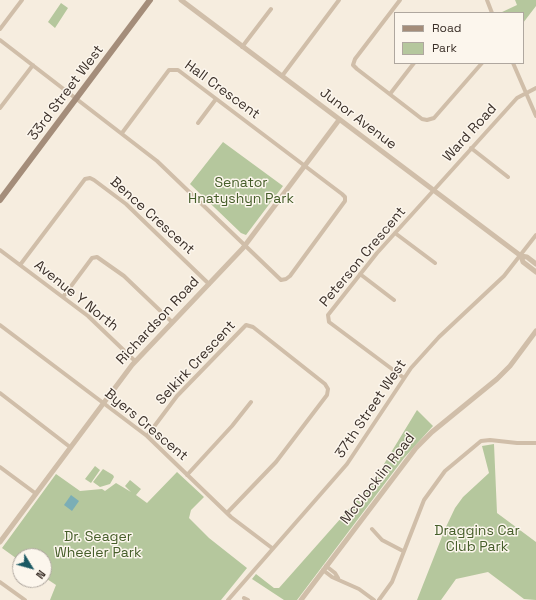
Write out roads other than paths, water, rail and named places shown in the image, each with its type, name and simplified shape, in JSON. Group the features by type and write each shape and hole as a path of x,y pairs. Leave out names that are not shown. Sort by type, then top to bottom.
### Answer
{"main road":[{"name":"33rd Street West","path":"0,200 150,0"}],"street":[{"path":"0,29 22,0"},
{"name":"Junor Avenue","path":"181,0 520,256 523,262 536,272"},
{"path":"282,76 339,0"},
{"path":"400,0 353,62 357,69 422,119 430,120 434,118 481,64"},
{"path":"486,0 492,12"},
{"path":"242,46 271,9"},
{"path":"0,40 161,164 246,245"},
{"path":"390,94 413,64"},
{"path":"513,64 536,116"},
{"path":"0,108 33,65"},
{"name":"Hall Crescent","path":"122,133 171,68 178,70 345,197 346,201 290,276 286,279 282,280 246,245"},
{"name":"Ward Road","path":"433,191 517,98 536,88"},
{"path":"198,123 216,99"},
{"name":"Richardson Road","path":"0,542 35,493 135,361 246,245 339,120"},
{"path":"471,148 508,177"},
{"name":"Bence Crescent","path":"20,265 85,179 90,178 126,204 209,284"},
{"name":"Peterson Crescent","path":"404,378 327,319 329,312 360,274 433,191"},
{"path":"395,233 435,263"},
{"name":"37th Street West","path":"228,600 347,464 404,378 430,346 500,280 536,235"},
{"name":"Avenue Y North","path":"0,250 92,319 135,361"},
{"name":"Junor Avenue","path":"520,256 526,257 536,264"},
{"path":"63,297 92,258 97,257 124,276 172,322"},
{"path":"360,274 394,300"},
{"name":"Byers Crescent","path":"0,325 147,436 227,513 272,548"},
{"name":"Selkirk Crescent","path":"147,436 177,396 246,325 253,327 325,384 328,389 326,395 276,462 227,513"},
{"name":"McClocklin Road","path":"301,600 416,448 432,432 500,376 536,331"},
{"path":"0,393 70,447"},
{"path":"188,475 232,426 251,402"},
{"path":"380,600 392,582 420,508 428,492 444,471 468,450 484,440 536,443"},
{"path":"0,466 35,493"},
{"path":"372,529 382,540 403,551"},
{"path":"325,568 338,578 359,589 374,600"},
{"path":"0,582 25,600"}],"water":[{"path":"71,495 79,501 72,511 64,505"}],"park label":[{"name":"Senator Hnatyshyn Park","path":"241,192"},
{"name":"Draggins Car Club Park","path":"477,540"},
{"name":"Dr. Seager Wheeler Park","path":"98,546"}]}
